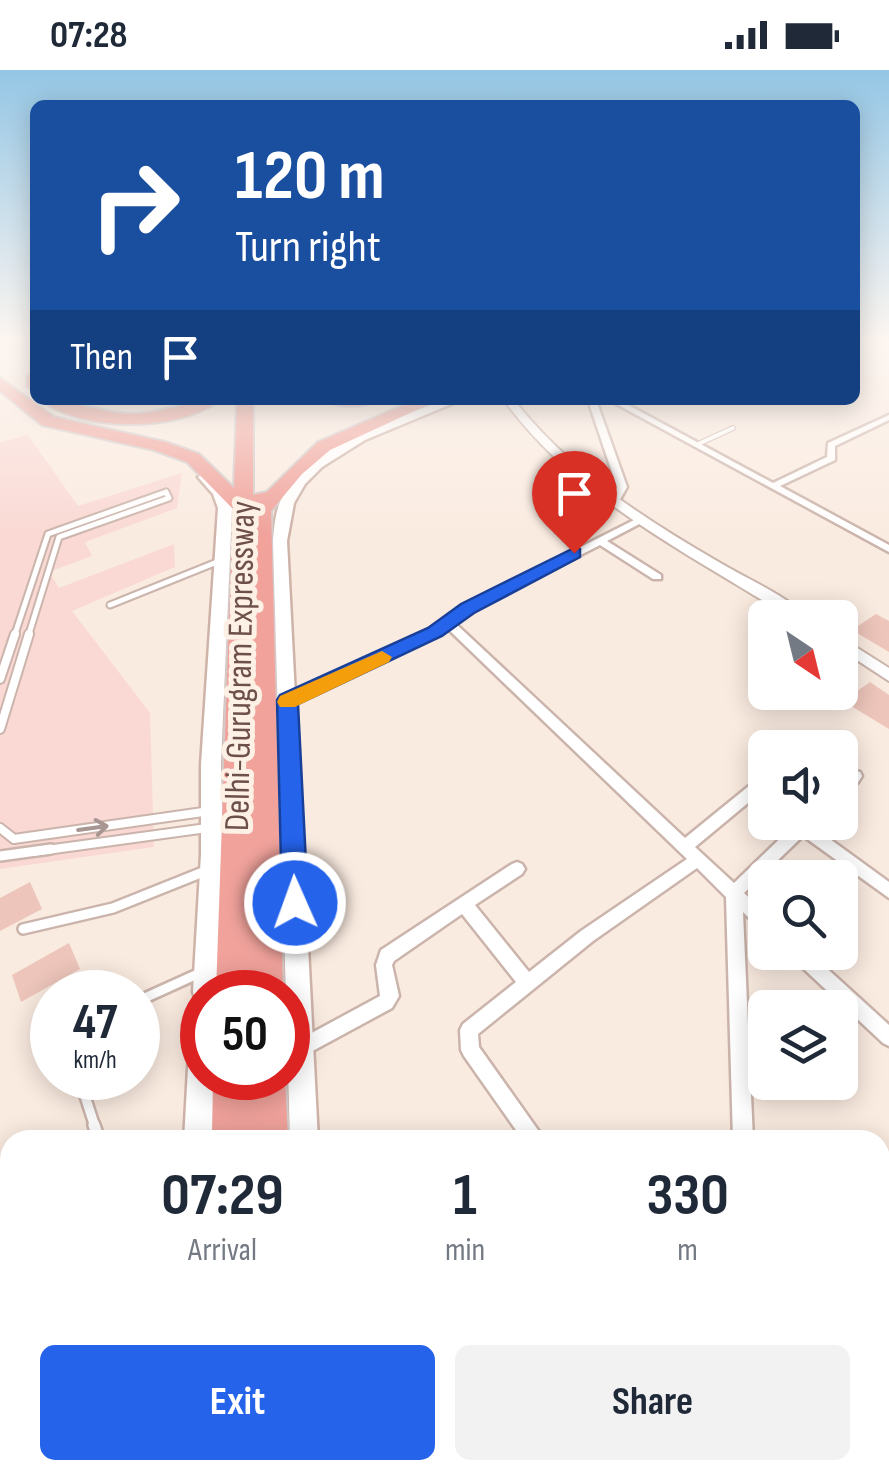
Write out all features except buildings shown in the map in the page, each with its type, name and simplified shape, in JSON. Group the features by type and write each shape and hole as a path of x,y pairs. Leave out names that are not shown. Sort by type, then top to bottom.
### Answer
{"highway":[{"path":"26,404 48,421 159,446 198,462 252,509 280,494 296,470 324,446 418,405"},
{"path":"63,405 86,414 124,418 164,416 196,405"},
{"name":"Delhi-Gurugram Expressway","path":"245,405 265,970"},
{"name":"Delhi-Gurugram Expressway","path":"234,970 252,509 261,405"},
{"path":"230,1130 231,1100"},
{"path":"267,1100 268,1130"}],"main road":[{"path":"298,970 280,541 285,507 307,474 354,441 443,405"},
{"path":"198,462 199,471 224,504 206,970"},
{"path":"198,1130 200,1100"},
{"path":"303,1100 304,1130"}],"street":[{"path":"513,405 550,450 615,501 773,600"},
{"path":"594,405 622,487 615,501"},
{"path":"622,405 889,549"},
{"path":"773,486 832,458 831,445 889,417"},
{"path":"288,700 449,624 468,608 642,519"},
{"path":"599,540 657,577"},
{"path":"449,624 748,906"},
{"path":"858,654 889,676"},
{"path":"528,1130 470,1050 466,1040 478,1020 691,852 748,797"},
{"path":"744,1130 734,893 789,840"},
{"path":"823,840 889,891"},
{"path":"310,1043 386,1002 390,996 384,966 387,956 516,869"},
{"path":"464,904 527,982"},
{"path":"816,970 889,1037"}],"lane":[{"path":"696,445 734,428"},
{"path":"0,679 43,543 51,531 166,492 169,498 62,535 51,531"},
{"path":"0,729 46,572 62,535"},
{"path":"110,606 222,560"},
{"path":"0,842 212,819"},
{"path":"0,856 212,819"},
{"path":"0,828 14,839"},
{"path":"23,929 55,918 113,908 212,868"},
{"path":"86,1100 96,1130"}],"shaded area":[{"path":"28,435 78,506 182,473 177,508 85,542 92,556 49,572 59,588 174,544 175,567 72,611 150,713 154,847 0,869 0,442"}],"slow traffic":[{"path":"288,702 382,657"}],"route":[{"path":"295,903 288,700 435,632 468,608 574,553"}]}
